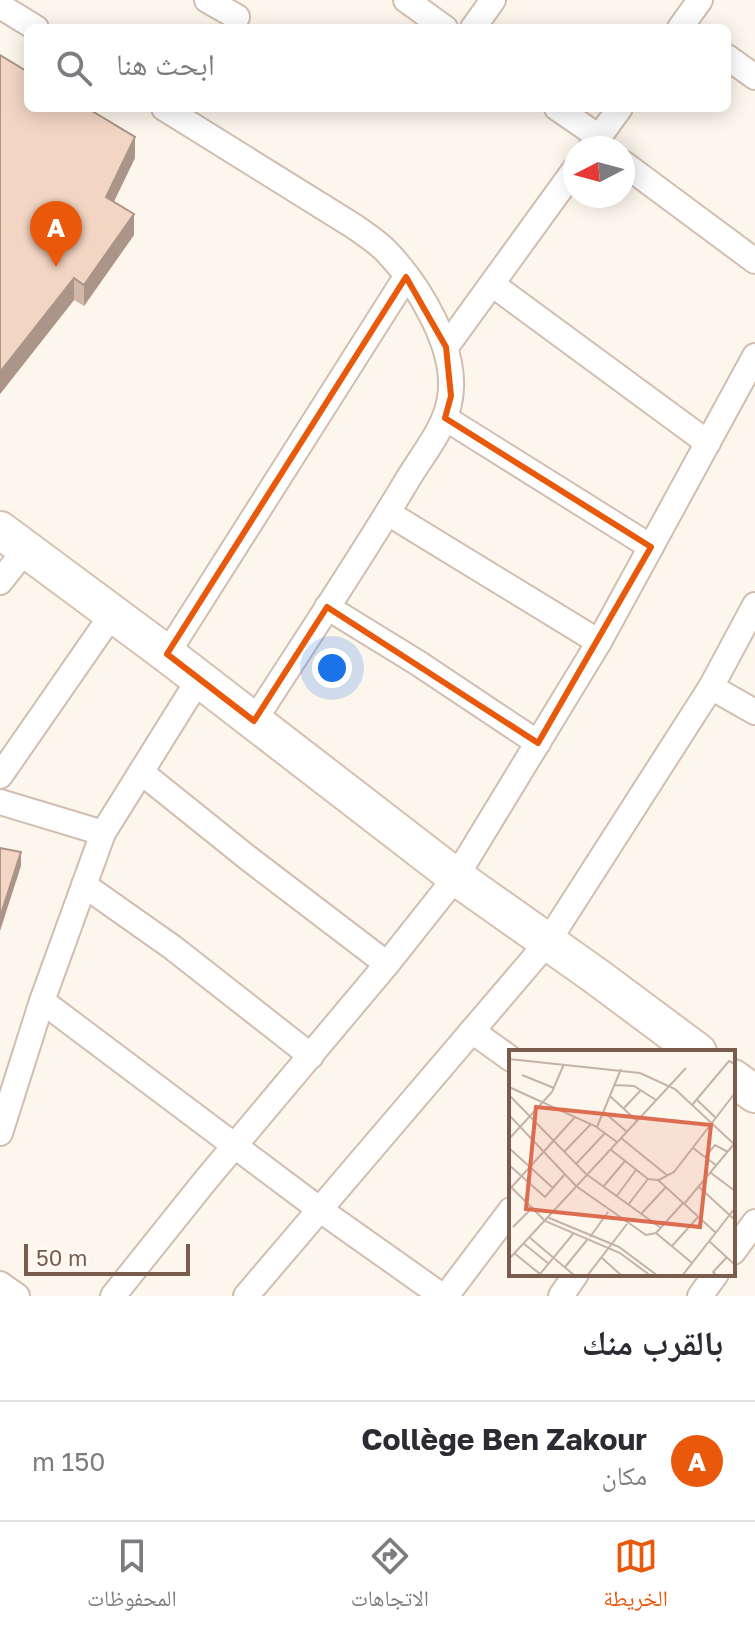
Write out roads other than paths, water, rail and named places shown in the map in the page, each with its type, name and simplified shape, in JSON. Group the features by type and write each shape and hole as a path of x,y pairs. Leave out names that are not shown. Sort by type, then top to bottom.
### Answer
{"street":[{"path":"207,0 238,15"},
{"path":"406,0 439,24"},
{"path":"476,24 493,0"},
{"path":"685,24 700,0"},
{"path":"0,6 29,24"},
{"path":"731,60 755,77"},
{"path":"177,112 371,238 386,252 432,316 446,347 450,371 451,396 445,418 388,513 254,721"},
{"path":"561,112 588,136"},
{"path":"602,136 617,112"},
{"path":"635,172 755,261"},
{"path":"446,347 563,186"},
{"path":"167,654 406,277"},
{"path":"492,284 708,443"},
{"path":"113,1296 456,877 599,642 755,356"},
{"path":"445,418 651,547"},
{"path":"388,513 599,642"},
{"path":"0,582 13,540 167,654 456,877 695,1050"},
{"path":"250,1295 319,1209 547,943 711,687 755,605"},
{"path":"327,607 538,743"},
{"path":"0,776 113,613"},
{"path":"0,1133 42,1001 103,833 199,679"},
{"path":"711,687 755,712"},
{"path":"141,772 387,964"},
{"path":"0,802 103,833"},
{"path":"84,885 172,947 311,1056"},
{"path":"42,1001 319,1209 444,1296 509,1213"},
{"path":"472,1031 509,1058"},
{"path":"735,1079 755,1094"},
{"path":"742,1253 755,1222"},
{"path":"561,1296 575,1276"},
{"path":"700,1296 715,1276"},
{"path":"0,1284 17,1296"}],"place":[{"name":"Collège Ben Zakour","path":"56,267"}]}
